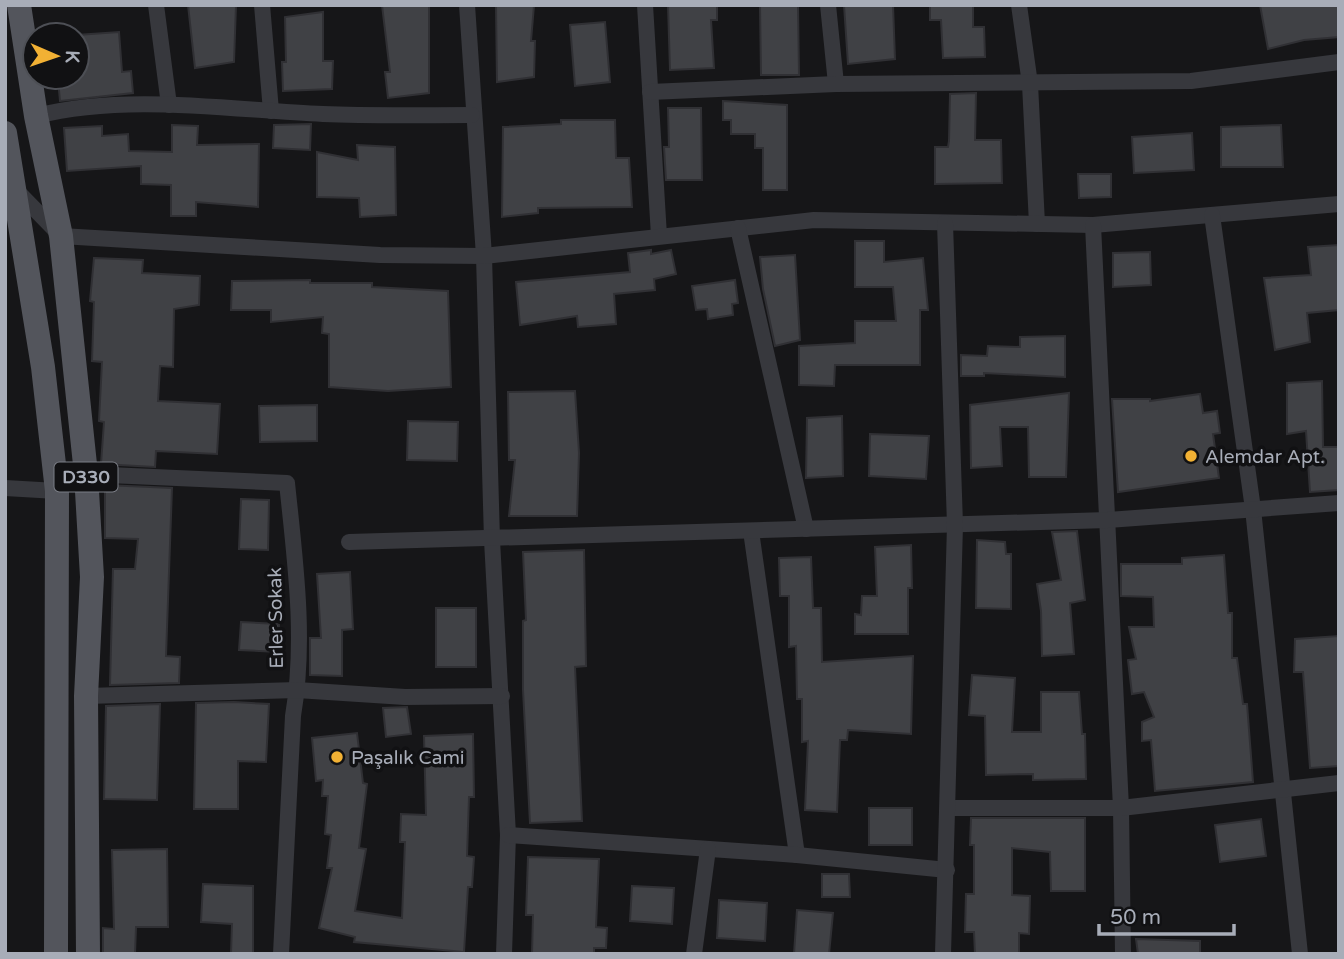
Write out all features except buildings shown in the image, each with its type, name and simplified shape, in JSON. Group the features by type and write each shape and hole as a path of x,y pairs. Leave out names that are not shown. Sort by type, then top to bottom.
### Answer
{"main road":[{"name":"D330","path":"19,5 36,116 61,236 86,474 92,577 86,696 88,954"},
{"name":"D330","path":"5,133 9,184 43,367 57,491 56,954"}],"street":[{"path":"156,5 169,105"},
{"path":"262,5 271,111"},
{"path":"467,5 472,115 484,256 492,540 508,835 504,954"},
{"path":"645,5 659,236"},
{"path":"828,5 836,84"},
{"path":"1019,5 1030,84 1037,224"},
{"path":"650,92 836,84 1191,81 1339,62"},
{"path":"36,116 60,110 169,105 271,111 472,115"},
{"path":"9,184 61,236 380,255 484,256 814,220 1093,225 1339,204"},
{"path":"1212,215 1253,509 1300,954"},
{"path":"943,954 955,525 945,223"},
{"path":"1093,225 1121,808 1123,954"},
{"path":"738,228 806,529"},
{"name":"Erler Sokak","path":"86,474 287,483 299,596 284,953"},
{"path":"5,488 57,491"},
{"path":"349,542 492,540 1108,520 1339,503"},
{"path":"751,531 797,855"},
{"path":"86,696 297,690 405,697 502,696"},
{"path":"948,808 1121,808 1339,783"},
{"path":"508,835 797,855 947,870"},
{"path":"694,954 708,849"}],"place":[{"name":"Alemdar Apt.","path":"1191,456"},
{"name":"Paşalık Cami","path":"337,757"}]}
